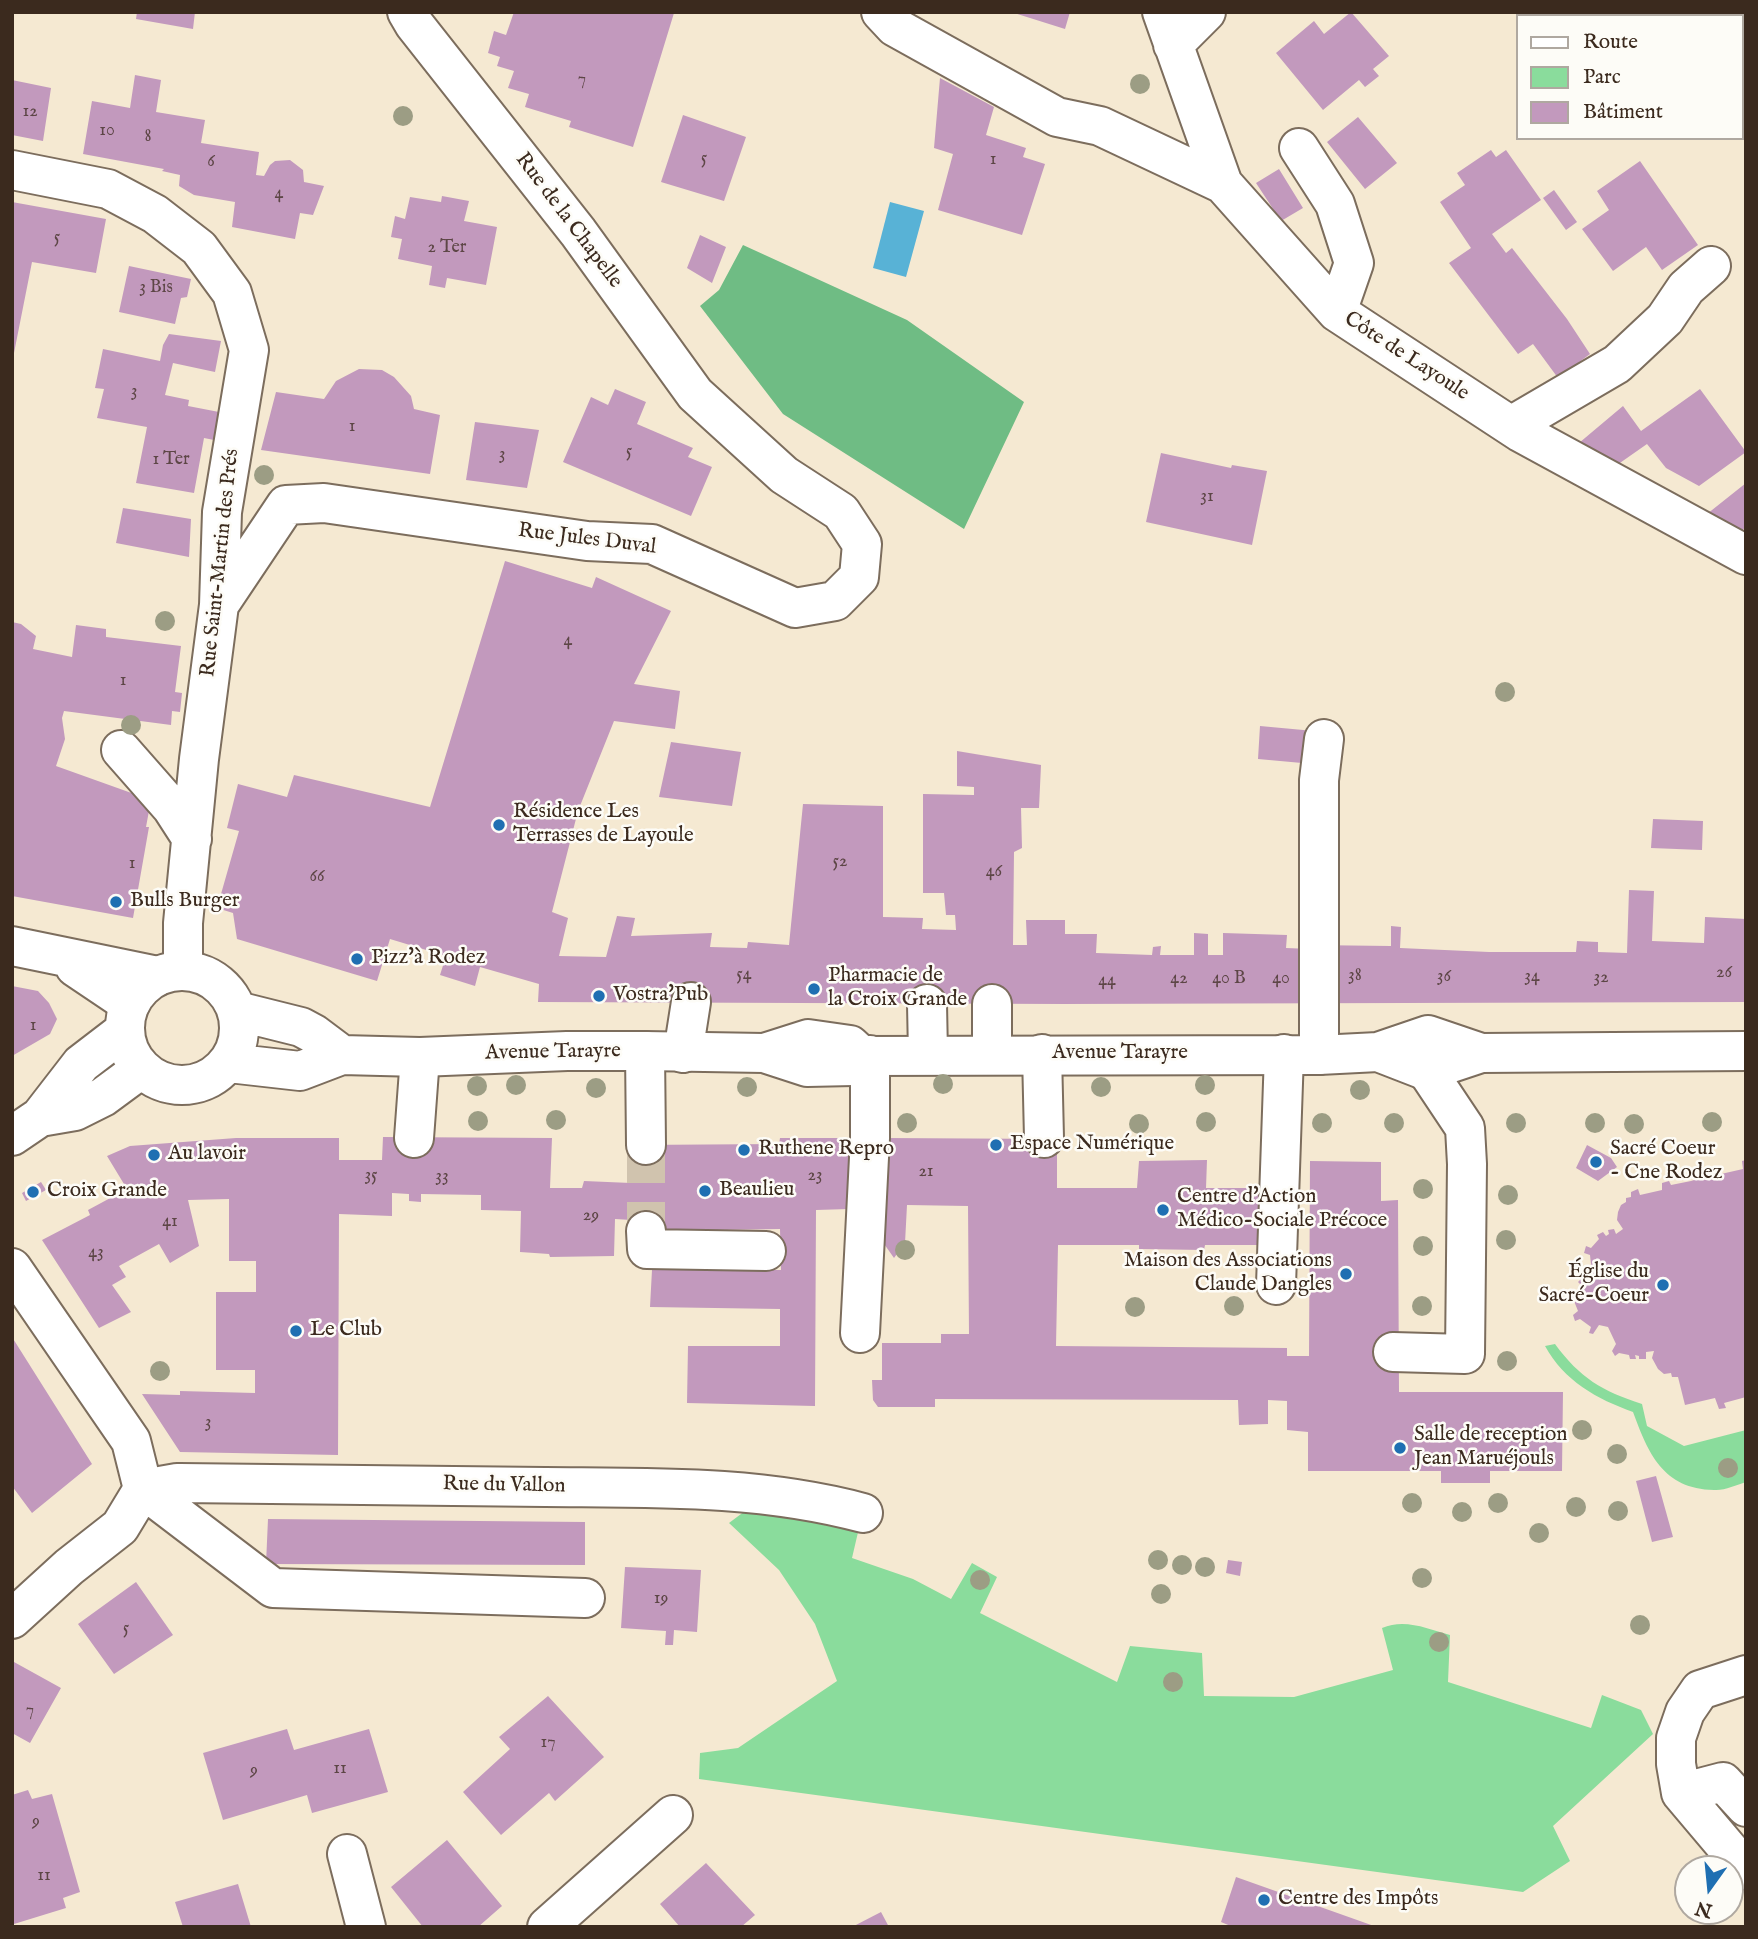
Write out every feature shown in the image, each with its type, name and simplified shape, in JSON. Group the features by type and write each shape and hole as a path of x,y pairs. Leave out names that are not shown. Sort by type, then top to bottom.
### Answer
{"street":[{"name":"Rue de la Chapelle","path":"407,12 578,232 695,394 731,428"},
{"path":"881,12 895,27 1057,117 1100,126 1223,184"},
{"path":"1168,28 1206,12"},
{"name":"Côte de Layoule","path":"1168,28 1223,184 1337,312 1511,426 1746,555"},
{"path":"1299,148 1335,204 1354,263 1337,312"},
{"name":"Rue Saint-Martin des Prés","path":"12,170 108,188 155,214 199,248 232,293 249,350 222,512 219,605 198,759 183,923 170,973"},
{"path":"1511,426 1617,364 1665,319 1686,288 1711,266"},
{"name":"Rue Jules Duval","path":"219,605 286,505 324,503 587,541 652,544 795,608 835,601 859,577 862,544 841,512 784,475 731,428"},
{"path":"1276,1285 1302,1054 1319,780 1324,740"},
{"path":"121,750 172,808 192,839"},
{"path":"12,946 170,973 201,973 216,982 229,995 237,1011 240,1028 237,1047 229,1063 217,1075 186,1086 170,1085 154,1079 141,1069 127,1045 127,1018 59,956"},
{"path":"26,1126 80,1064 127,1018 146,984 170,973"},
{"path":"683,1053 691,1002"},
{"path":"927,1004 928,1054"},
{"path":"992,1004 992,1054"},
{"path":"237,1011 301,1027 342,1055"},
{"name":"Avenue Tarayre","path":"229,1063 300,1071 342,1055 420,1057 567,1051 764,1054 808,1039 850,1045 866,1056 1302,1054 1378,1052 1428,1035 1481,1053"},
{"path":"632,1051 634,1144"},
{"name":"Avenue Tarayre","path":"1378,1052 1427,1071 1481,1053 1746,1051"},
{"path":"1042,1054 1044,1138"},
{"path":"860,1333 870,1138 866,1056"},
{"path":"414,1138 420,1057"},
{"path":"26,1126 75,1111 103,1097 141,1069"},
{"path":"1393,1352 1465,1354 1465,1128 1427,1071"},
{"path":"646,1231 647,1249 766,1251"},
{"path":"12,1268 131,1441 143,1489 273,1588 585,1598"},
{"name":"Rue du Vallon","path":"143,1489 177,1483 699,1489 788,1497 827,1503 863,1513"},
{"path":"12,1619 69,1567 120,1527 143,1489"},
{"path":"1746,1675 1700,1690 1685,1712 1676,1738 1676,1764 1681,1793 1746,1870"},
{"path":"1700,1690 1746,1706"},
{"path":"1681,1793 1723,1783 1746,1807"},
{"path":"547,1927 673,1815"},
{"path":"347,1854 366,1927"}],"green space":[{"path":"743,245 907,320 1024,402 964,529 783,414 700,306 719,290"},
{"path":"1555,1344 1574,1366 1593,1382 1642,1404 1647,1426 1684,1446 1746,1430 1746,1482 1714,1490 1696,1488 1670,1476 1652,1454 1633,1412 1594,1395 1572,1379 1545,1346"},
{"path":"745,1511 859,1528 852,1558 913,1579 951,1599 972,1563 997,1577 980,1613 1117,1682 1130,1646 1202,1653 1204,1696 1294,1697 1393,1670 1382,1628 1408,1624 1450,1635 1448,1682 1591,1728 1602,1695 1641,1710 1653,1734 1553,1826 1570,1861 1523,1892 699,1779 700,1753 738,1748 837,1681 815,1624 779,1570 729,1523"}],"water":[{"path":"890,202 924,211 906,277 873,268"}],"building":[{"path":"137,12 195,12 193,29 136,19"},
{"path":"514,12 674,13 633,147 569,127 571,121 525,107 529,94 508,88 514,71 497,66 500,57 488,53 494,31 506,35"},
{"path":"1011,12 1070,12 1065,29"},
{"path":"1351,12 1389,56 1373,69 1379,76 1365,87 1359,80 1323,110 1276,53 1314,21 1324,34"},
{"path":"135,75 161,80 156,112 205,120 201,143 259,152 256,175 264,176 275,161 290,160 303,170 304,182 324,186 313,215 300,213 295,239 232,227 235,202 194,195 179,186 180,175 162,171 164,169 83,154 92,101 130,108"},
{"path":"940,78 994,107 986,135 1026,148 1023,157 1045,164 1022,235 938,210 953,154 934,148"},
{"path":"12,80 51,88 43,141 12,135"},
{"path":"683,115 746,137 724,201 661,182"},
{"path":"1358,117 1397,163 1365,189 1327,142"},
{"path":"1491,150 1496,157 1506,150 1541,200 1492,234 1506,253 1512,248 1567,319 1590,354 1558,378 1533,344 1518,354 1449,263 1471,248 1440,202 1465,185 1457,173"},
{"path":"1640,161 1698,245 1662,270 1646,247 1613,271 1582,229 1609,210 1597,191"},
{"path":"1279,169 1303,208 1281,221 1256,183"},
{"path":"1554,190 1577,222 1566,230 1543,198"},
{"path":"442,196 469,201 464,221 497,227 486,285 447,278 445,288 429,285 432,266 398,259 402,239 391,237 395,216 405,219 410,197 441,202"},
{"path":"12,202 106,219 96,273 32,262 14,353"},
{"path":"700,235 726,247 712,283 687,268"},
{"path":"129,266 191,279 187,297 181,298 175,324 119,312"},
{"path":"169,334 221,341 215,372 173,363 165,395 189,400 188,406 219,412 214,440 204,438 194,493 136,483 147,427 97,418 104,389 95,388 103,349 160,361 163,345"},
{"path":"359,369 382,370 394,377 411,396 414,409 440,415 430,474 261,450 276,392 324,399 336,381"},
{"path":"615,389 646,402 637,424 693,448 688,457 712,467 691,516 563,462 591,397 608,405"},
{"path":"1700,389 1746,452 1699,486 1666,468 1647,444 1617,465 1579,443 1623,406 1641,431"},
{"path":"475,422 539,430 527,488 466,480"},
{"path":"1161,453 1231,468 1232,465 1267,471 1252,545 1146,522"},
{"path":"1746,483 1746,526 1738,536 1707,514"},
{"path":"123,508 191,519 189,557 116,543"},
{"path":"505,561 592,588 596,577 671,611 634,684 680,691 675,729 614,721 578,811 552,912 568,918 559,956 606,957 617,916 635,918 631,936 712,933 710,947 747,948 748,942 789,945 803,804 883,806 883,917 923,918 922,929 956,930 955,915 946,915 944,893 923,893 923,794 974,795 974,787 957,786 957,751 1041,765 1039,808 1021,808 1022,848 1014,852 1013,945 1027,945 1026,920 1065,920 1065,934 1097,934 1096,953 1152,955 1153,947 1161,946 1160,955 1194,955 1194,933 1208,934 1208,955 1223,955 1223,933 1287,935 1286,948 1311,949 1310,945 1391,946 1391,926 1401,927 1400,948 1576,952 1577,941 1598,942 1598,952 1627,953 1629,890 1654,891 1652,941 1704,943 1705,917 1746,919 1746,1002 538,1002 539,984 480,967 475,986 440,975 446,956 390,939 377,981 237,939 233,913 217,908 239,831 227,828 238,784 287,797 294,775 430,807"},
{"path":"12,622 21,624 36,636 33,649 72,657 76,625 106,629 106,637 181,646 175,692 182,693 180,712 172,711 171,725 64,711 62,718 65,739 56,766 151,800 133,918 12,896"},
{"path":"1260,726 1314,731 1313,764 1258,759"},
{"path":"671,742 741,752 732,806 659,797"},
{"path":"1653,819 1703,821 1702,850 1651,848"},
{"path":"12,986 38,991 49,1003 57,1019 50,1034 12,1056"},
{"path":"383,1137 552,1138 550,1188 582,1188 584,1181 631,1183 633,1145 779,1144 780,1138 852,1138 849,1209 816,1210 815,1406 687,1403 688,1346 780,1346 780,1309 650,1307 652,1270 781,1270 780,1229 717,1230 717,1236 694,1236 693,1230 631,1230 631,1220 615,1219 614,1256 550,1257 549,1254 520,1252 521,1211 481,1210 481,1195 421,1194 421,1202 409,1201 409,1194 392,1193 392,1216 339,1214 338,1455 180,1452 142,1394 180,1395 180,1391 255,1393 255,1370 216,1370 216,1292 256,1292 256,1261 229,1261 229,1199 188,1200 199,1246 170,1263 159,1244 119,1266 126,1277 112,1285 131,1312 99,1328 42,1240 90,1215 88,1210 127,1189 107,1156 130,1146 236,1138 339,1138 339,1160 382,1160"},
{"path":"884,1138 1057,1139 1057,1188 1137,1188 1139,1161 1207,1160 1206,1188 1269,1188 1271,1245 1205,1245 1204,1250 1139,1249 1139,1245 1058,1245 1056,1346 1287,1348 1287,1356 1309,1356 1310,1161 1381,1162 1381,1201 1398,1200 1399,1392 1563,1392 1562,1471 1490,1471 1490,1483 1441,1483 1441,1471 1308,1471 1308,1432 1287,1430 1287,1401 1268,1400 1268,1424 1239,1425 1238,1400 935,1399 935,1407 878,1407 873,1400 872,1380 882,1380 882,1343 941,1343 941,1334 969,1334 968,1206 907,1205 905,1243 894,1258 882,1241"},
{"name":"Sacré Coeur - Cne Rodez","path":"1587,1145 1611,1158 1617,1167 1598,1181 1576,1168"},
{"name":"Église du Sacré-Coeur","path":"1746,1160 1746,1397 1724,1403 1726,1408 1719,1409 1715,1398 1685,1405 1678,1377 1672,1377 1671,1373 1664,1374 1658,1369 1652,1358 1654,1351 1646,1352 1646,1359 1639,1359 1639,1356 1635,1355 1636,1359 1630,1359 1629,1355 1619,1353 1615,1356 1612,1351 1616,1344 1608,1327 1599,1325 1593,1334 1589,1333 1591,1327 1580,1319 1575,1321 1573,1315 1578,1311 1571,1300 1572,1295 1576,1297 1582,1286 1578,1282 1582,1278 1590,1284 1595,1278 1590,1255 1584,1253 1586,1246 1591,1248 1599,1239 1597,1235 1603,1232 1606,1236 1609,1234 1608,1230 1614,1229 1616,1234 1623,1229 1617,1220 1618,1212 1626,1198 1631,1197 1631,1192 1638,1189 1640,1195 1662,1190 1662,1183 1669,1181 1671,1185 1691,1181 1710,1175 1709,1171 1719,1168 1721,1174 1743,1169 1742,1161"},
{"name":"Croix Grande","path":"41,1182 46,1190 26,1201 22,1193"},
{"path":"12,1337 92,1464 32,1513 12,1486"},
{"path":"1656,1476 1673,1537 1652,1542 1636,1481"},
{"path":"268,1519 585,1522 585,1565 266,1564"},
{"path":"1228,1560 1242,1562 1240,1576 1226,1573"},
{"path":"625,1567 701,1570 697,1632 674,1630 673,1645 665,1645 666,1631 621,1628"},
{"path":"136,1582 173,1635 114,1674 78,1624"},
{"path":"14,1662 61,1688 30,1743 12,1733"},
{"path":"548,1696 604,1757 555,1801 549,1793 501,1835 463,1792 510,1749 499,1737"},
{"path":"287,1729 294,1750 369,1729 388,1792 312,1813 307,1795 223,1820 203,1753"},
{"path":"28,1790 32,1799 52,1794 80,1892 63,1898 66,1908 14,1924 12,1795"},
{"path":"447,1840 502,1906 478,1927 423,1927 391,1887"},
{"path":"706,1863 755,1915 741,1927 680,1927 660,1904"},
{"name":"Centre des Impôts","path":"1236,1877 1374,1927 1233,1927 1221,1922"},
{"path":"238,1884 251,1927 183,1927 175,1902"},
{"path":"881,1912 889,1927 852,1927"}],"tunnel":[{"path":"646,1145 646,1231"}],"place":[{"name":"Résidence Les Terrasses de Layoule","path":"499,825"},
{"name":"Bulls Burger","path":"116,902"},
{"name":"Pizz'à Rodez","path":"357,959"},
{"name":"Pharmacie de la Croix Grande","path":"814,989"},
{"name":"Vostra'Pub","path":"599,996"},
{"name":"Espace Numérique","path":"996,1145"},
{"name":"Ruthene Repro","path":"744,1150"},
{"name":"Au lavoir","path":"154,1155"},
{"name":"Sacré Coeur - Cne Rodez","path":"1596,1162"},
{"name":"Beaulieu","path":"705,1191"},
{"name":"Croix Grande","path":"33,1192"},
{"name":"Centre d'Action Médico-Sociale Précoce","path":"1163,1210"},
{"name":"Maison des Associations Claude Dangles","path":"1346,1274"},
{"name":"Église du Sacré-Coeur","path":"1663,1285"},
{"name":"Le Club","path":"296,1331"},
{"name":"Salle de reception Jean Maruéjouls","path":"1400,1448"},
{"name":"Centre des Impôts","path":"1264,1900"}]}
